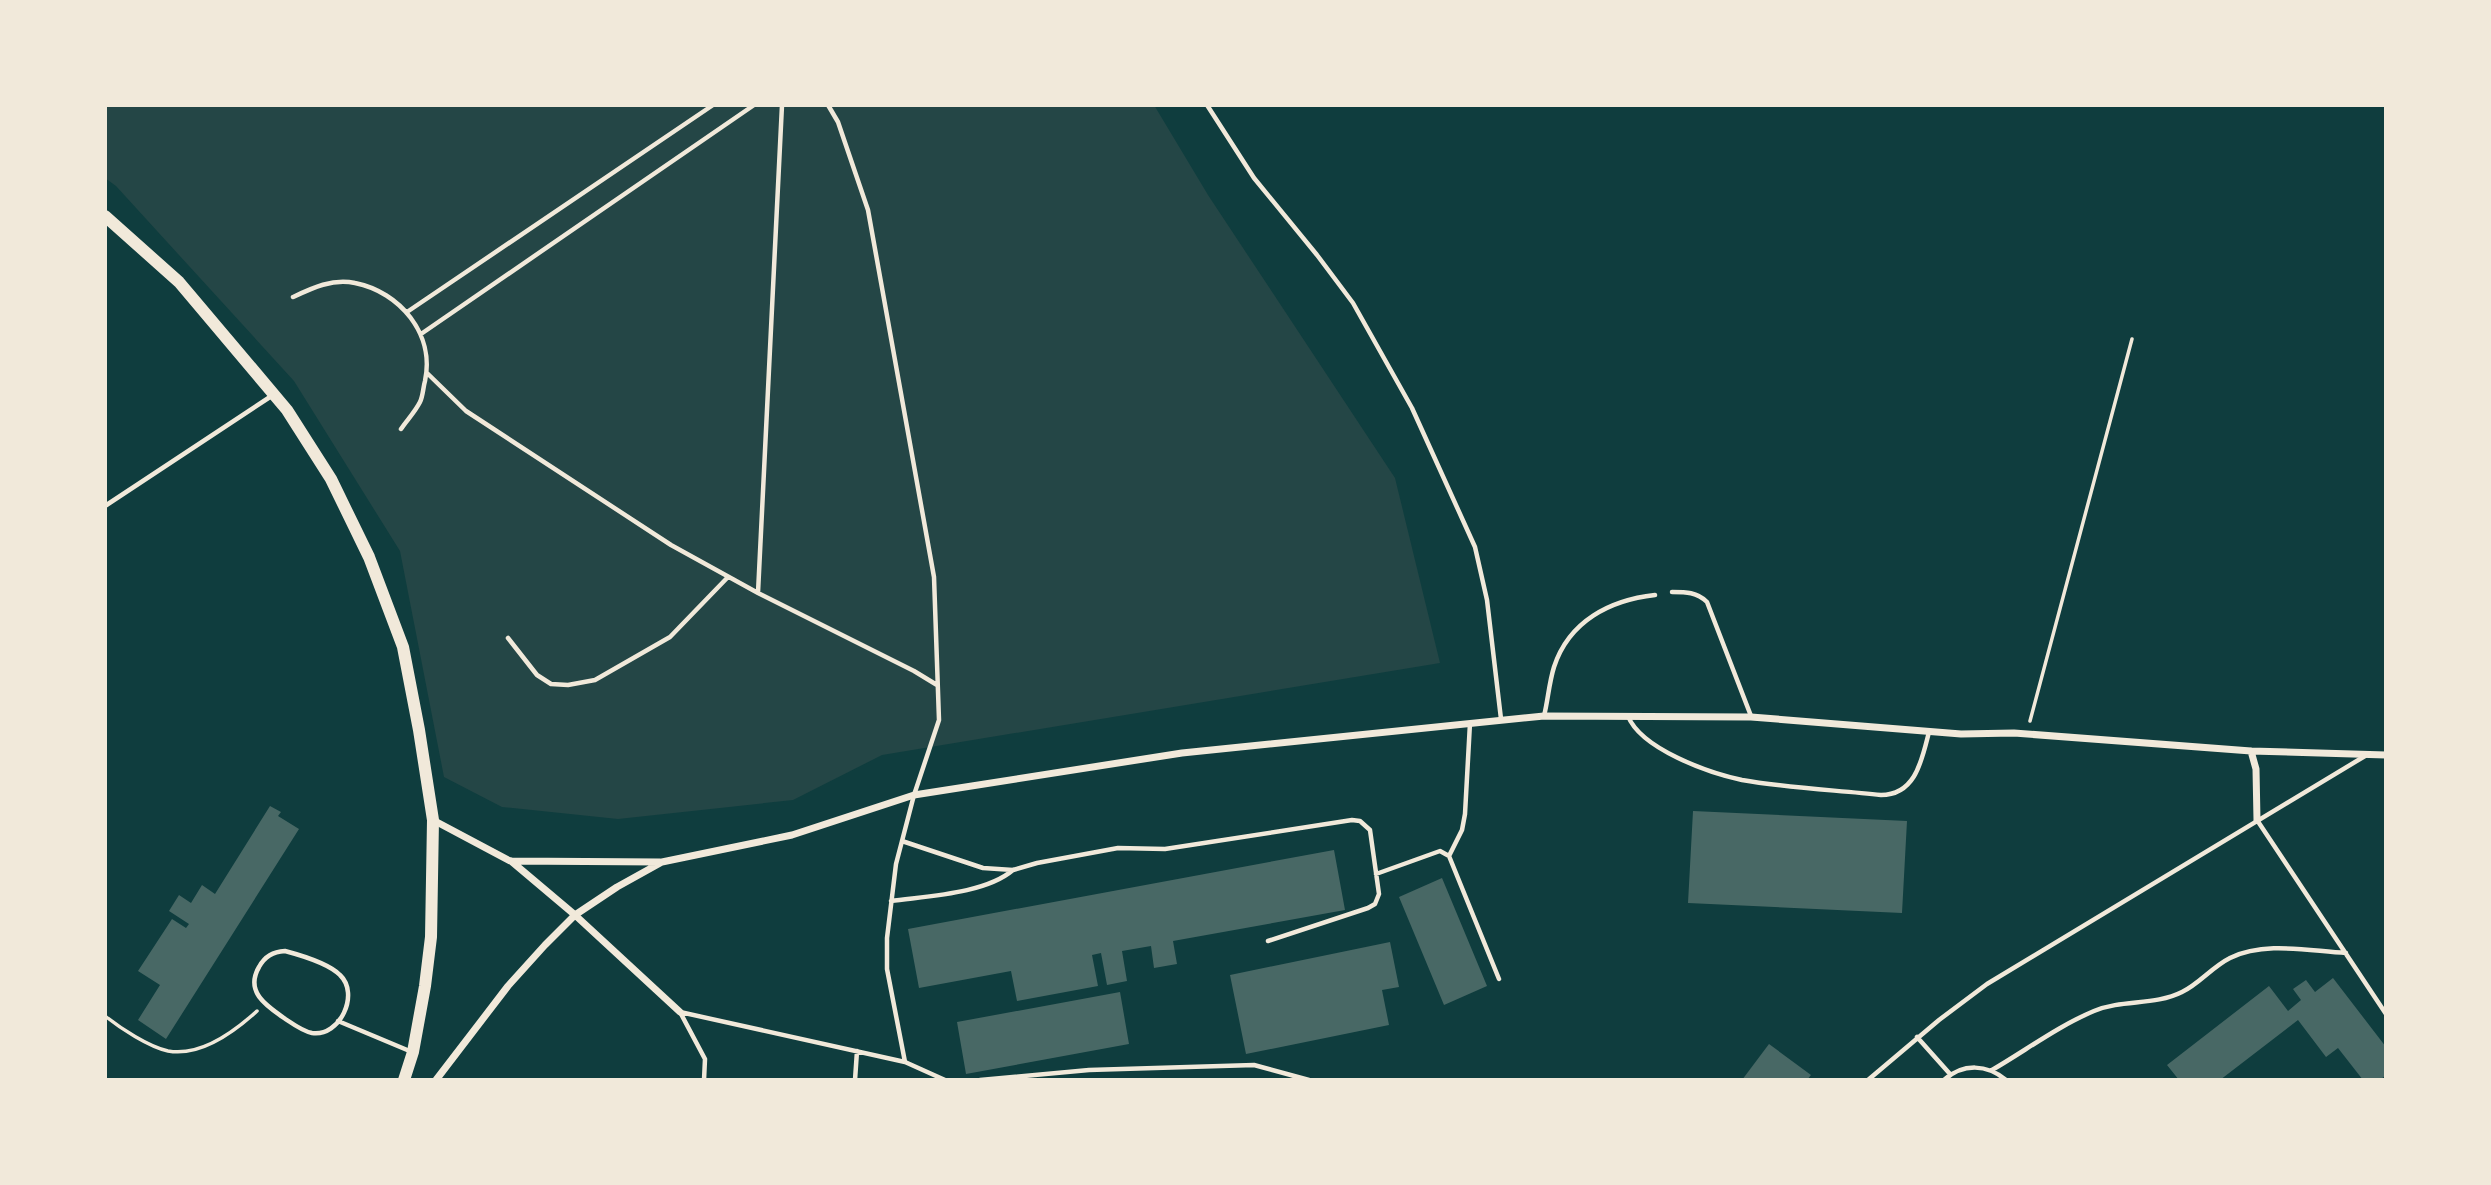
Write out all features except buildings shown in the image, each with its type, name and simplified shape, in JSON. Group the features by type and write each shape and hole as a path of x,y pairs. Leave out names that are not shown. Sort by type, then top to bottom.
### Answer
{"main road":[{"path":"105,216 179,282 287,410 331,479 369,557 403,647 433,820 431,937 425,986 404,1080"}],"street":[{"path":"510,861 662,862 792,835 914,795 1182,753 1544,716 1751,717 1961,734 2026,733 2251,751 2386,755"},
{"path":"2251,751 2256,769 2257,820"},
{"path":"433,820 510,861 575,915 680,1012"},
{"path":"436,1080 508,986 575,915 662,862"}],"lane":[{"path":"407,312 713,105"},
{"path":"421,334 754,105"},
{"path":"758,593 782,105"},
{"path":"828,105 838,122 868,210 934,577 939,720 902,841 887,938 887,969 905,1062"},
{"path":"1207,105 1254,178 1353,303 1412,408 1475,547 1487,600 1501,719"},
{"path":"293,297 322,284 353,282 383,292 407,312 421,334 428,368 421,401 401,429"},
{"path":"426,373 466,411 671,545 937,685"},
{"path":"105,506 274,394"},
{"path":"508,638 537,676 551,684 568,685 595,680 670,637 728,577"},
{"path":"1672,592 1701,596 1707,602 1751,717"},
{"path":"1544,716 1555,666 1580,626 1604,608 1633,598 1655,595"},
{"path":"1628,716 1638,733 1652,743 1709,770 1741,779 1881,795 1895,794 1902,790 1916,775 1929,732"},
{"path":"1449,856 1462,830 1465,814 1471,723"},
{"path":"1868,1080 1917,1037 1987,984 2369,754"},
{"path":"902,841 984,868 1013,870 1118,848 1165,849 1352,820 1360,821 1370,830 1378,899 1368,908 1268,941"},
{"path":"2257,820 2386,1014"},
{"path":"1376,874 1440,851 1449,856 1499,979"},
{"path":"891,901 958,892 1003,879 1013,870"},
{"path":"1992,1070 2093,1012 2121,1002 2152,1002 2183,992 2210,970 2232,957 2288,947 2346,953"},
{"path":"285,951 299,955 340,975 348,995 346,1009 338,1021 331,1030 321,1033 299,1028 264,1005 256,995 254,983 262,962 272,952 285,951"},
{"path":"680,1012 905,1062 945,1080"},
{"path":"680,1012 705,1059 704,1080"},
{"path":"338,1021 412,1052"},
{"path":"1917,1037 1950,1074"},
{"path":"855,1080 857,1051"},
{"path":"979,1080 1089,1070 1254,1065 1309,1080"},
{"path":"1944,1080 1950,1074 1963,1069 1978,1067 1992,1070 2006,1080"}],"path":[{"path":"2026,733 2132,339"},
{"path":"105,1016 117,1026 169,1051 194,1049 215,1042 264,1005"}],"shaded area":[{"path":"105,105 1154,105 1208,195 1395,478 1440,663 882,755 793,800 618,819 502,807 444,777 400,551 294,381 116,186 105,178"}]}
